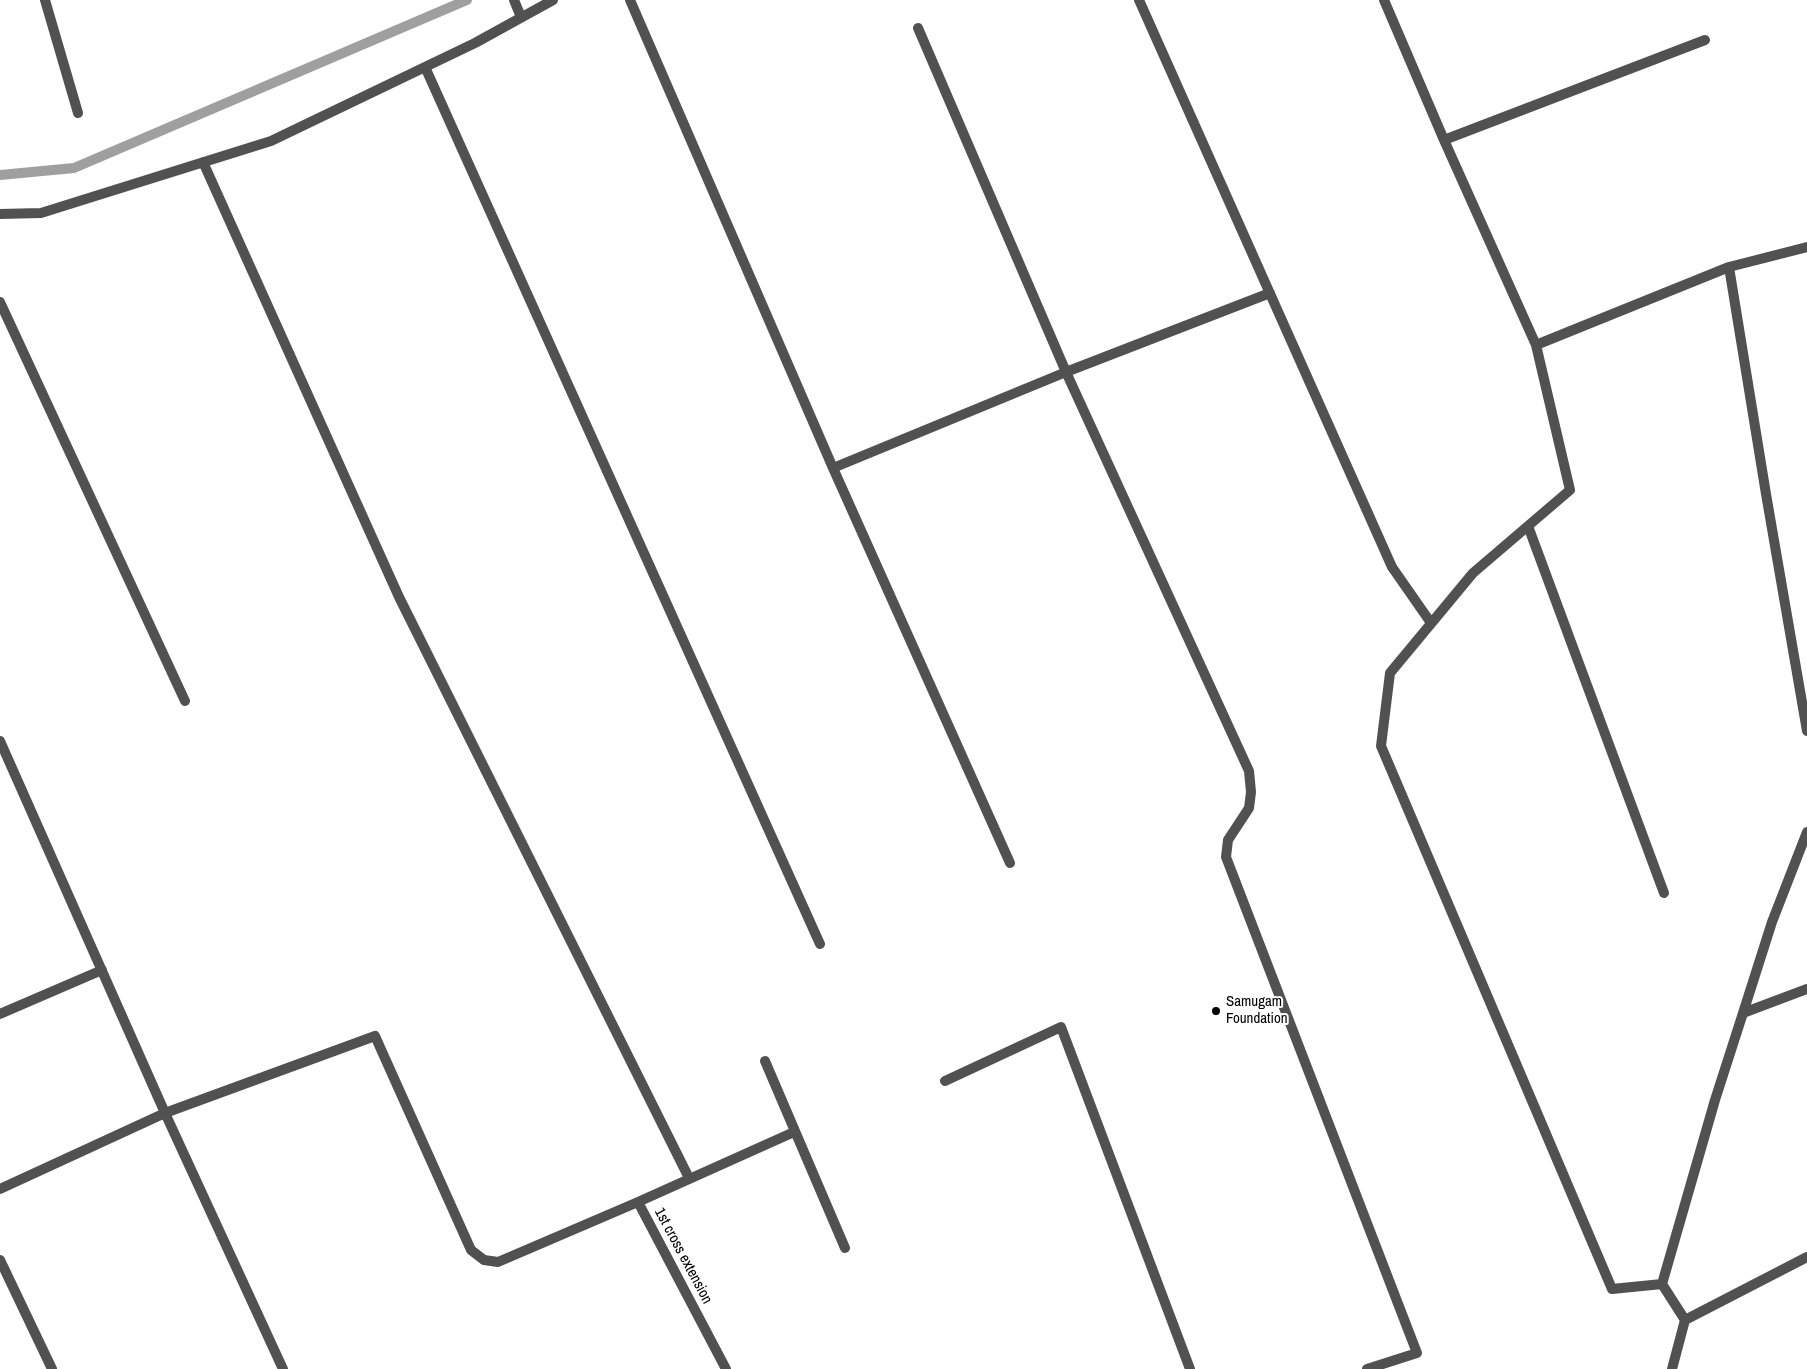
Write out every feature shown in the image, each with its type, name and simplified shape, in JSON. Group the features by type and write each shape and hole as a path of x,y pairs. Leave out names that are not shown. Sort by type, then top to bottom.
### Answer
{"street":[{"path":"45,0 78,112"},
{"path":"514,0 521,17"},
{"path":"0,214 41,212 271,141 475,43 553,0"},
{"path":"630,0 833,468 1010,863"},
{"path":"1139,0 1392,567 1432,623"},
{"path":"1384,0 1444,140 1536,345 1570,490 1473,573 1390,673 1381,746 1612,1289 1662,1284"},
{"path":"918,28 1066,372 1248,771 1251,792 1249,808 1228,840 1226,857 1417,1353 1367,1369"},
{"path":"1444,140 1705,40"},
{"path":"425,67 820,944"},
{"path":"203,162 399,597 689,1178"},
{"path":"1536,345 1729,267 1807,247"},
{"path":"1729,267 1807,731"},
{"path":"833,468 1066,372 1270,293"},
{"path":"0,302 185,701"},
{"path":"1528,526 1664,893"},
{"path":"0,741 165,1113 283,1369"},
{"path":"1672,1369 1685,1320 1662,1284 1715,1100 1772,922 1807,832"},
{"path":"0,1014 102,970"},
{"path":"1743,1014 1807,988"},
{"path":"945,1081 1060,1027 1190,1369"},
{"path":"0,1189 165,1113 376,1036 471,1250 484,1260 498,1262 638,1202"},
{"path":"765,1061 845,1248"},
{"name":"1st cross extension","path":"726,1369 638,1202 794,1132"},
{"path":"1685,1320 1807,1257"},
{"path":"0,1260 52,1369"}],"waterway":[{"path":"0,175 74,168 467,0"}],"place":[{"name":"Samugam Foundation","path":"1216,1011"}]}
